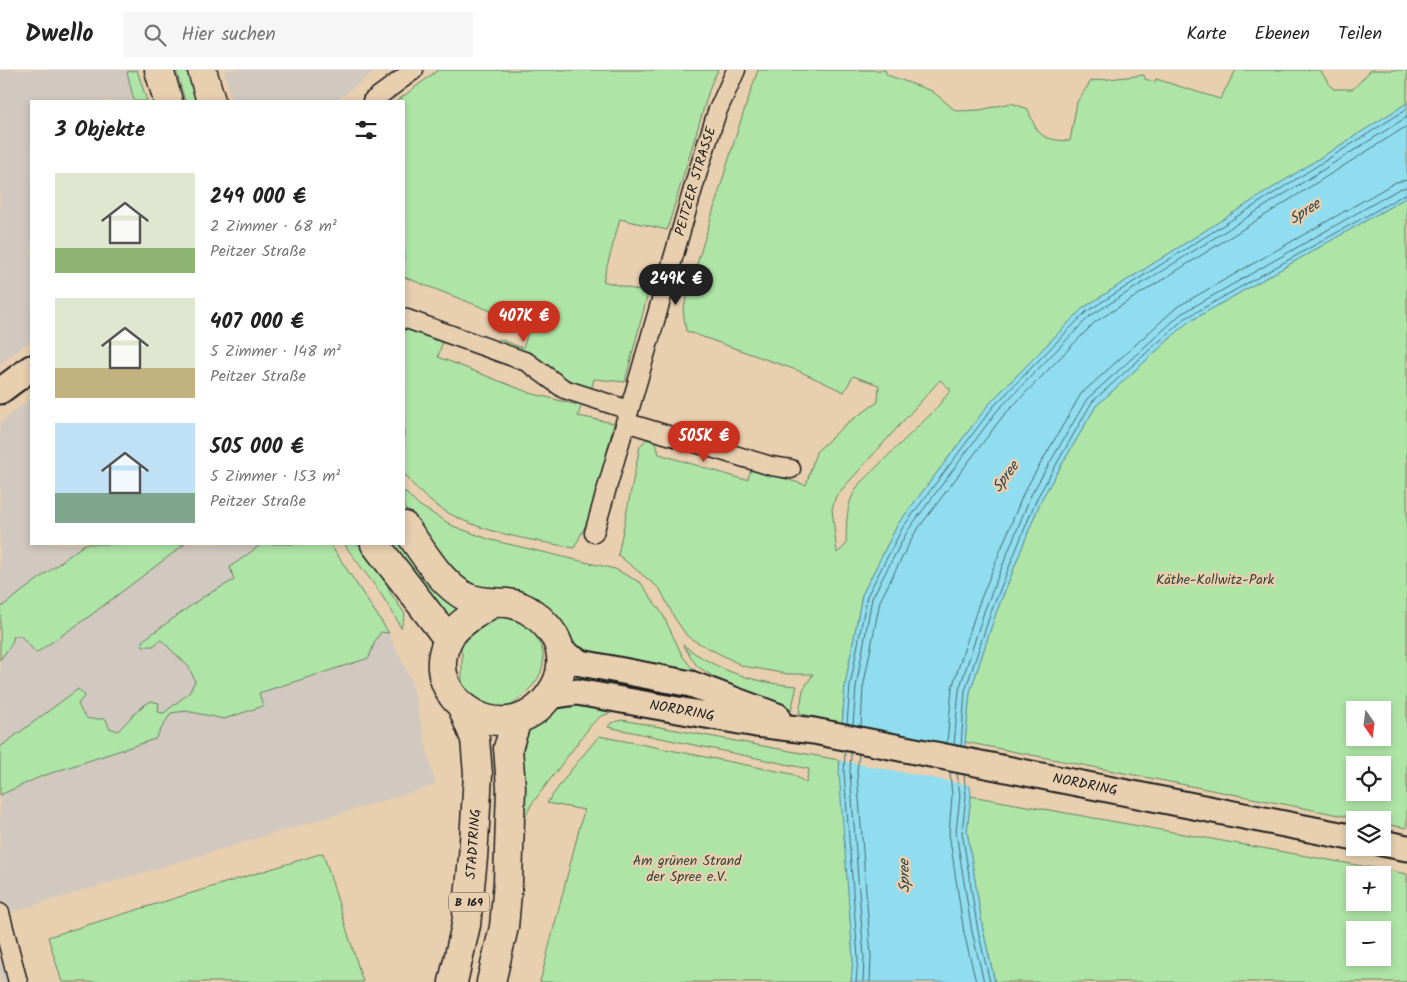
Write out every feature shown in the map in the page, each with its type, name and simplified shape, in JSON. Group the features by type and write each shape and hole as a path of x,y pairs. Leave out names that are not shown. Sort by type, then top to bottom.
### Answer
{"main road":[{"path":"159,70 168,100"},
{"path":"202,70 211,100"},
{"path":"0,391 30,369"},
{"name":"STADTRING","path":"405,527 446,582 466,597 491,604 508,603 528,610 544,624 556,639 561,652 561,676 550,696 535,711 517,720 491,721 476,716 462,707 452,695 444,674 443,655 448,640"},
{"path":"376,545 448,640 456,630 491,604"},
{"name":"NORDRING","path":"561,652 581,662 691,684 814,731"},
{"name":"NORDRING","path":"550,696 577,692 756,724 814,731 1005,767 1346,836"},
{"name":"STADTRING","path":"453,982 467,917 478,774 475,739 462,707"},
{"name":"B 169","path":"491,982 504,927 508,882 511,788 508,748 517,720"},
{"path":"1391,845 1407,848"}],"street":[{"path":"373,100 414,70"},
{"name":"PEITZER STRASSE","path":"594,533 699,168 717,112 736,70"},
{"path":"405,318 527,362 564,389 627,416 771,466 791,469"},
{"path":"0,913 3,938 18,982"}],"shaded area":[{"path":"0,70 138,70 146,100 30,100 30,341 0,364"},
{"path":"224,70 376,70 337,100 232,100"},
{"path":"30,399 30,545 331,545 382,620 411,680 435,785 11,912 27,982 0,982 0,423"}],"green space":[{"path":"137,70 147,100 134,100 127,72"},
{"path":"176,70 192,70 201,100 185,100"},
{"path":"438,70 718,70 711,84 667,230 620,219 603,281 648,293 625,382 594,379 591,390 577,387 542,364 497,345 499,339 523,348 530,326 405,277 405,100 398,100"},
{"path":"758,70 885,70 887,75 932,91 956,111 980,110 1011,103 1028,109 1034,125 1042,134 1052,139 1070,141 1077,102 1091,81 1144,75 1145,79 1155,82 1156,79 1220,99 1236,70 1320,70 1333,89 1353,89 1371,70 1407,70 1407,103 1083,308 989,404 898,524 862,595 845,685 842,724 799,713 803,690 813,674 788,674 743,666 687,636 674,617 660,589 618,555 640,446 647,439 656,443 659,454 742,479 748,479 751,469 806,485 816,452 846,424 878,402 879,385 853,376 844,392 799,371 686,331 683,310","holes":["940,380 951,390 934,411 855,490 849,505 846,545 837,553 832,509 836,496"]},
{"name":"Käthe-Kollwitz-Park","path":"1407,197 1407,828 1391,825 1391,811 1346,811 1346,816 965,742 970,692 996,613 1041,500 1096,406 1187,323"},
{"path":"405,327 443,340 438,357 530,393 581,406 578,416 614,423 592,513 574,548 503,534 480,527 438,507 420,492 405,474"},
{"path":"405,492 417,504 453,526 491,540 615,569 641,583 663,615 683,657 692,668 704,677 584,653 553,612 540,601 512,591 479,588 464,581 405,508"},
{"path":"84,545 184,545 87,618 36,653 21,636 14,636 11,645 0,660 0,608"},
{"path":"261,545 331,545 389,633 381,632 375,641 369,658 259,693 263,706 224,719 186,711 171,713 155,739 42,776 0,795 0,747 78,689 85,695 78,704 84,715 89,719 106,719 109,728 118,731 140,708 151,701 159,703 158,712 164,713 189,693 195,681 189,667 161,640 153,646 143,646 142,641 203,597 234,580 230,567"},
{"path":"345,545 362,545 383,572 390,592 405,614 401,628 382,595"},
{"path":"390,545 405,545 464,613 453,624"},
{"path":"505,615 526,625 534,633 543,652 543,663 534,684 511,707 505,716 470,701 462,683 462,654 458,638 494,616"},
{"path":"683,645 723,669 751,679 797,686 791,711 712,676 697,666"},
{"path":"573,673 691,696 734,710 569,683"},
{"path":"567,700 621,710 601,716 591,725 531,805 524,820 522,766 525,738 537,720 555,706"},
{"name":"Am grünen Strand der Spree e.V.","path":"622,720 839,760 853,959 851,982 540,982 584,810 547,803 599,736 792,774 806,783 809,769 608,727 611,723"},
{"path":"971,796 1362,866 1346,866 1346,911 1391,911 1391,871 1407,874 1407,982 995,982 983,930 967,831"},
{"path":"323,853 363,982 62,982 48,937"}],"water":[{"name":"Spree","path":"1407,103 1407,197 1187,323 1096,406 1041,500 996,613 970,692 965,742 971,796 967,831 983,930 995,982 851,982 853,959 839,772 845,685 862,595 898,524 989,404 1083,308"}],"pier":[{"path":"839,723 969,749 973,786 837,760"}]}
